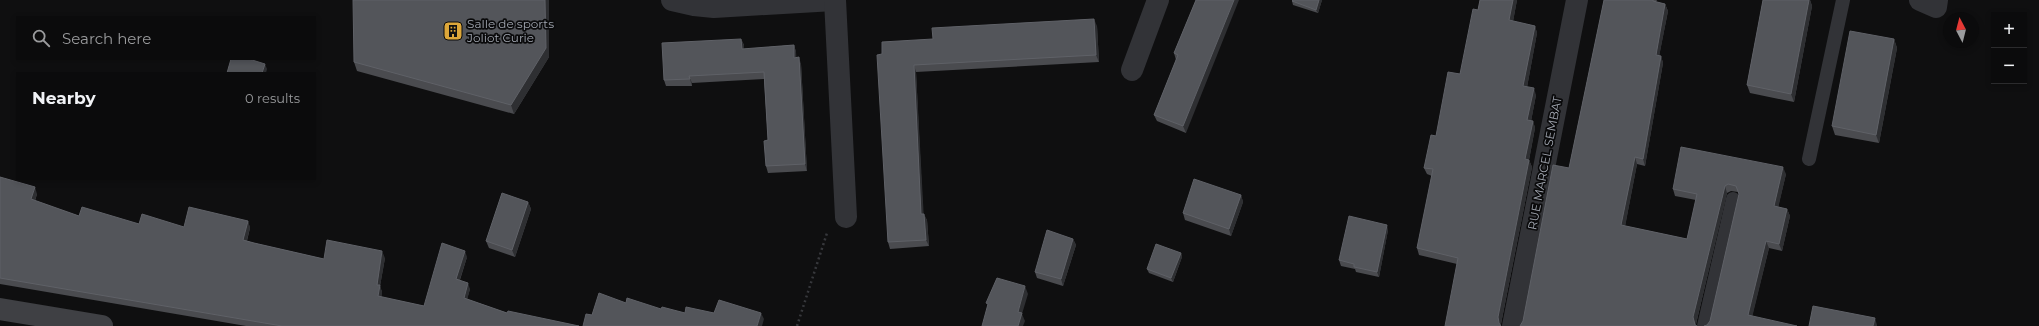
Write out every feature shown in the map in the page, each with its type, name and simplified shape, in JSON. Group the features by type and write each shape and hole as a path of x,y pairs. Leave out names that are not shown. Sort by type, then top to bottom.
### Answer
{"street":[{"path":"672,0 694,5 714,7 835,0 846,217"},
{"path":"1132,70 1158,0"},
{"name":"RUE MARCEL SEMBAT","path":"1513,326 1577,0"},
{"path":"1920,0 1936,7 1937,0"},
{"path":"0,309 102,326"}],"lane":[{"path":"1809,158 1842,0"},
{"path":"1704,326 1734,199"}],"path":[{"path":"797,326 830,226 846,217"}],"building":[{"name":"Salle de sports Joliot Curie","path":"353,0 545,0 546,48 511,105 354,62"},
{"path":"1196,0 1234,0 1183,126 1154,115 1178,55 1174,53"},
{"path":"1319,0 1316,10 1292,1"},
{"path":"1480,0 1513,0 1509,20 1535,26 1523,86 1534,88 1527,120 1533,121 1525,159 1529,160 1498,317 1501,326 1445,326 1458,258 1417,248 1433,169 1424,168 1431,135 1436,136 1448,72 1460,74 1473,9 1478,10"},
{"path":"1604,0 1653,0 1665,4 1656,55 1661,56 1643,159 1635,157 1621,225 1687,239 1697,194 1673,189 1681,147 1783,167 1774,206 1787,209 1779,244 1766,241 1748,315 1797,326 1704,326 1710,321 1739,194 1736,186 1728,184 1725,186 1693,317 1695,325 1697,326 1520,326 1523,321 1553,165 1569,168"},
{"path":"1763,0 1809,0 1791,94 1747,85"},
{"path":"1094,19 1096,55 914,65 921,214 924,214 926,240 888,242 877,55 882,54 882,42 933,39 932,28"},
{"path":"1850,31 1894,39 1876,135 1832,126"},
{"path":"741,39 742,49 794,45 794,58 799,57 805,164 766,166 764,141 768,140 764,72 689,76 690,79 664,80 662,43"},
{"path":"231,60 252,60 265,64 262,72 227,72"},
{"path":"0,177 35,187 31,199 79,216 82,207 139,224 142,214 184,227 189,207 248,221 243,240 324,259 327,240 382,251 377,285 380,285 378,296 424,306 442,243 465,251 456,279 468,283 464,298 507,313 508,311 579,326 282,326 0,278"},
{"path":"1194,179 1241,195 1229,229 1183,213"},
{"path":"502,193 528,202 512,250 486,241"},
{"path":"1349,216 1387,225 1377,272 1354,267 1354,264 1339,260"},
{"path":"1047,230 1073,239 1061,279 1035,272"},
{"path":"1156,244 1181,253 1171,278 1147,269"},
{"path":"997,278 1025,286 1018,312 1022,313 1018,326 982,326 988,304 986,303"},
{"path":"599,293 626,303 627,298 661,309 662,307 685,313 686,307 714,313 719,300 761,313 757,326 583,326 586,314 592,315"},
{"path":"1813,306 1875,318 1873,326 1809,326"}],"place":[{"name":"Salle de sports Joliot Curie","path":"453,31"}]}
